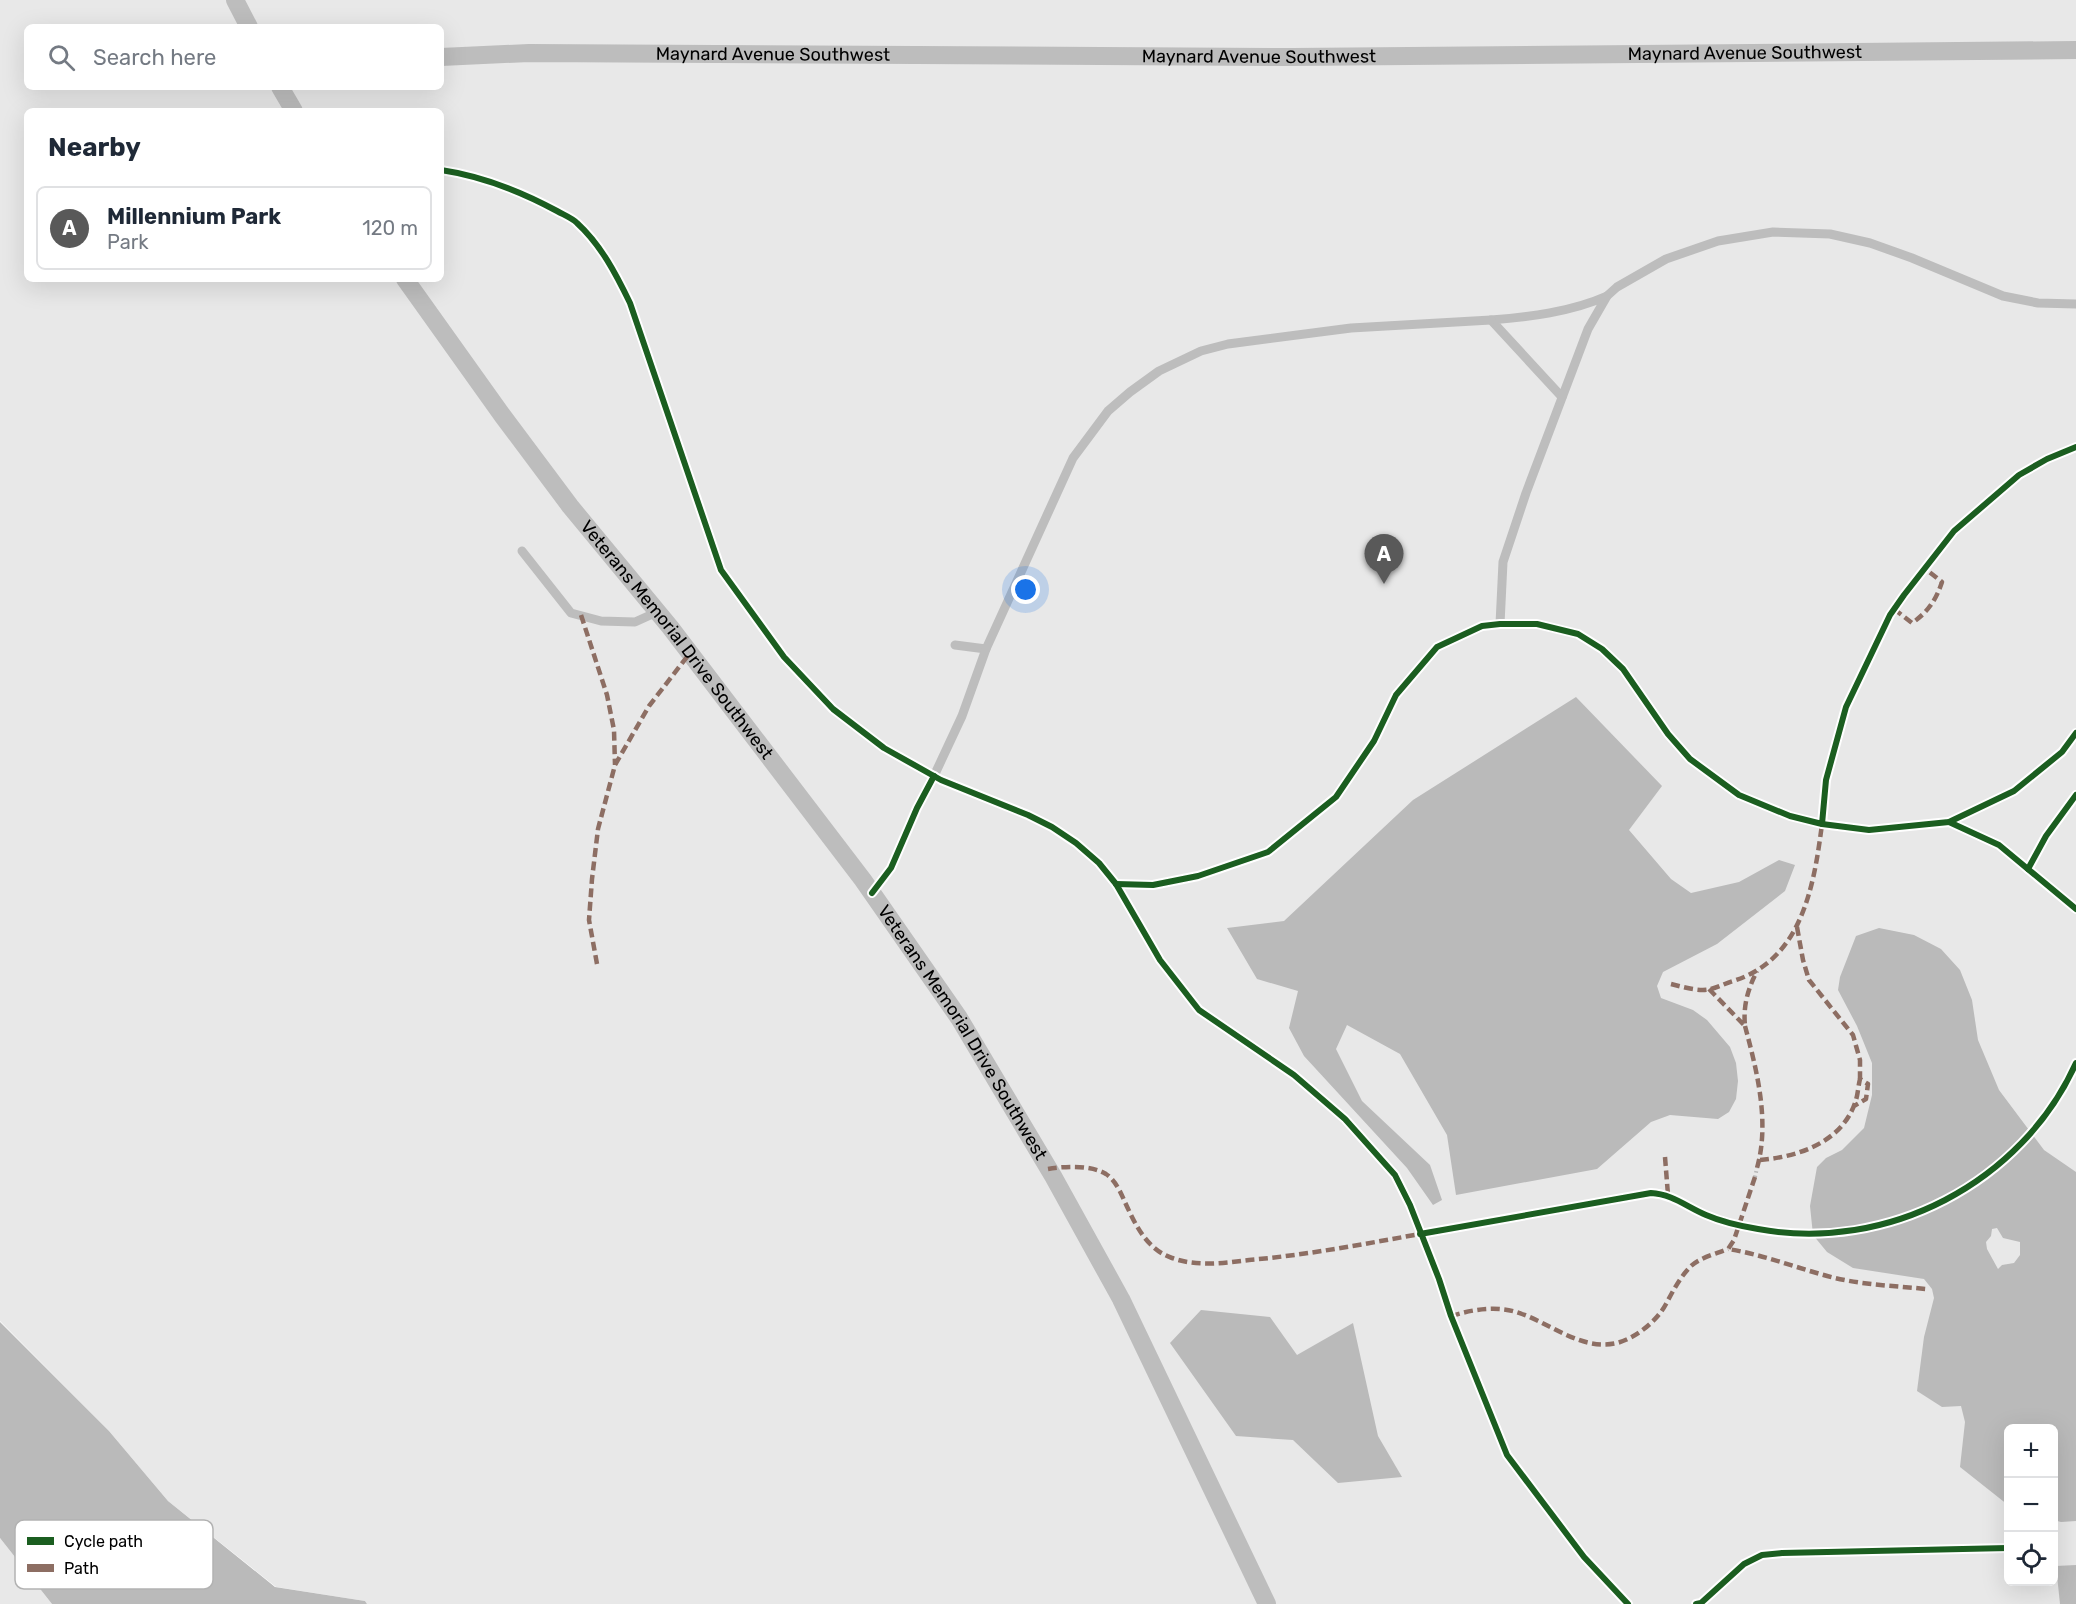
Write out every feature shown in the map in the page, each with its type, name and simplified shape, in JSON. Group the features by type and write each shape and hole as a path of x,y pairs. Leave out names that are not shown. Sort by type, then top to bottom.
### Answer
{"street":[{"path":"235,0 247,24"},
{"name":"Maynard Avenue Southwest","path":"444,57 529,53 1292,57 2076,50"},
{"path":"282,90 292,108"},
{"name":"Veterans Memorial Drive Southwest","path":"407,282 502,416 550,479 657,612 863,880 959,1018 1053,1176 1120,1299 1267,1604"}],"lane":[{"path":"1500,624 1503,562 1526,493 1588,329 1607,296 1617,286 1666,259 1718,241 1773,232 1830,234 1912,258 2004,296 2038,303 2076,304"},
{"path":"934,776 962,716 986,649 1073,458 1108,411 1159,371 1201,351 1228,344 1351,328 1538,315 1607,296"},
{"path":"1491,320 1562,397"},
{"path":"522,551 571,613 601,621 635,622 657,612"},
{"path":"955,645 986,649"}],"path":[{"path":"1755,1177 1757,1168"}],"shaded area":[{"path":"0,0 2076,0 2076,1604 367,1604 365,1601 276,1587 213,1537 213,1520 192,1520 168,1501 109,1431 0,1321"},
{"path":"1576,697 1662,786 1629,830 1671,879 1691,893 1739,882 1779,860 1795,865 1785,891 1717,944 1663,972 1657,986 1661,998 1693,1010 1707,1020 1730,1047 1736,1063 1738,1081 1736,1099 1729,1112 1718,1119 1670,1115 1651,1122 1597,1169 1456,1195 1447,1135 1400,1054 1347,1025 1336,1049 1362,1101 1430,1165 1442,1200 1433,1205 1407,1168 1304,1056 1289,1028 1298,991 1257,979 1227,928 1284,921 1413,800"},
{"path":"1879,928 1914,935 1941,949 1960,970 1972,1000 1978,1040 1999,1090 2044,1150 2076,1172 2076,1521 2058,1521 2058,1424 2004,1424 2004,1502 1960,1467 1965,1422 1961,1406 1942,1407 1917,1391 1924,1337 1934,1298 1932,1289 1924,1279 1853,1268 1827,1252 1813,1235 1810,1206 1817,1167 1826,1158 1842,1150 1864,1128 1872,1095 1872,1063 1857,1026 1838,990 1840,977 1856,936","holes":["1997,1228 2003,1238 2020,1242 2020,1255 2014,1263 2002,1265 1998,1269 1987,1249 1986,1242 1991,1236 1992,1229"]},
{"path":"1201,1310 1270,1317 1297,1355 1353,1323 1378,1436 1402,1477 1338,1483 1293,1440 1236,1436 1170,1343"},
{"path":"0,1322 109,1431 168,1501 192,1520 15,1520 15,1557 0,1538"},
{"path":"213,1537 275,1587 365,1601 367,1604 52,1604 40,1589 213,1589"},
{"path":"0,1538 15,1557 15,1589 40,1589 52,1604 0,1604"},
{"path":"2076,1565 2076,1604 2060,1604 2058,1566"}],"marked path":[{"path":"1894,609 1912,623 1931,605 1942,582 1923,567"},
{"path":"581,615 607,695 614,730 615,765"},
{"path":"597,964 589,920 592,879 598,829 615,765 649,706 690,653"},
{"path":"1671,984 1696,990 1711,989 1756,971 1775,956 1789,938 1809,895 1822,824"},
{"path":"1797,927 1809,980 1853,1035 1860,1060 1860,1079"},
{"path":"1709,989 1745,1026 1747,997 1757,971"},
{"path":"1745,1026 1754,1061 1762,1115 1761,1151 1757,1168"},
{"path":"1760,1160 1803,1151 1829,1138 1848,1117 1856,1100 1860,1079 1868,1084 1866,1099 1854,1106"},
{"path":"1665,1157 1668,1195"},
{"path":"1048,1169 1078,1167 1106,1174 1117,1186 1137,1227 1148,1242 1163,1254 1191,1263 1220,1263 1292,1255 1420,1234"},
{"path":"1755,1177 1734,1240 1728,1249 1846,1280 1926,1289"},
{"path":"1451,1316 1478,1310 1513,1311 1580,1340 1604,1345 1617,1343 1638,1333 1652,1322 1691,1266 1704,1258 1728,1249"}],"cycle path":[{"path":"444,171 486,181 544,204 575,221 601,250 630,303 721,570 784,657 833,709 884,748 941,780 1028,815 1076,843 1099,863 1116,884 1160,960 1199,1010 1294,1075 1345,1119 1395,1175 1410,1205 1451,1316 1507,1455 1584,1557 1628,1604"},
{"path":"1116,884 1153,885 1198,876 1268,852 1336,797 1374,741 1396,695 1437,647 1482,626 1500,624 1537,624 1578,634 1602,649 1623,669 1668,734 1690,759 1739,795 1790,816 1822,824 1826,780 1846,707 1890,615 1954,531 2019,475 2047,459 2076,447"},
{"path":"1822,824 1869,830 1949,822 2014,791 2062,752 2076,733"},
{"path":"872,893 891,868 917,808 934,776"},
{"path":"2028,869 2046,836 2076,795"},
{"path":"1949,822 1999,845 2076,909"},
{"path":"1420,1234 1651,1193 1673,1198 1718,1220 1758,1229 1806,1234 1855,1230 1901,1219 1945,1200 1986,1175 2022,1143 2052,1106 2076,1063"},
{"path":"1696,1604 1701,1603 1744,1564 1762,1555 2004,1548"}],"place":[{"name":"Millennium Park","path":"1384,584"}]}
